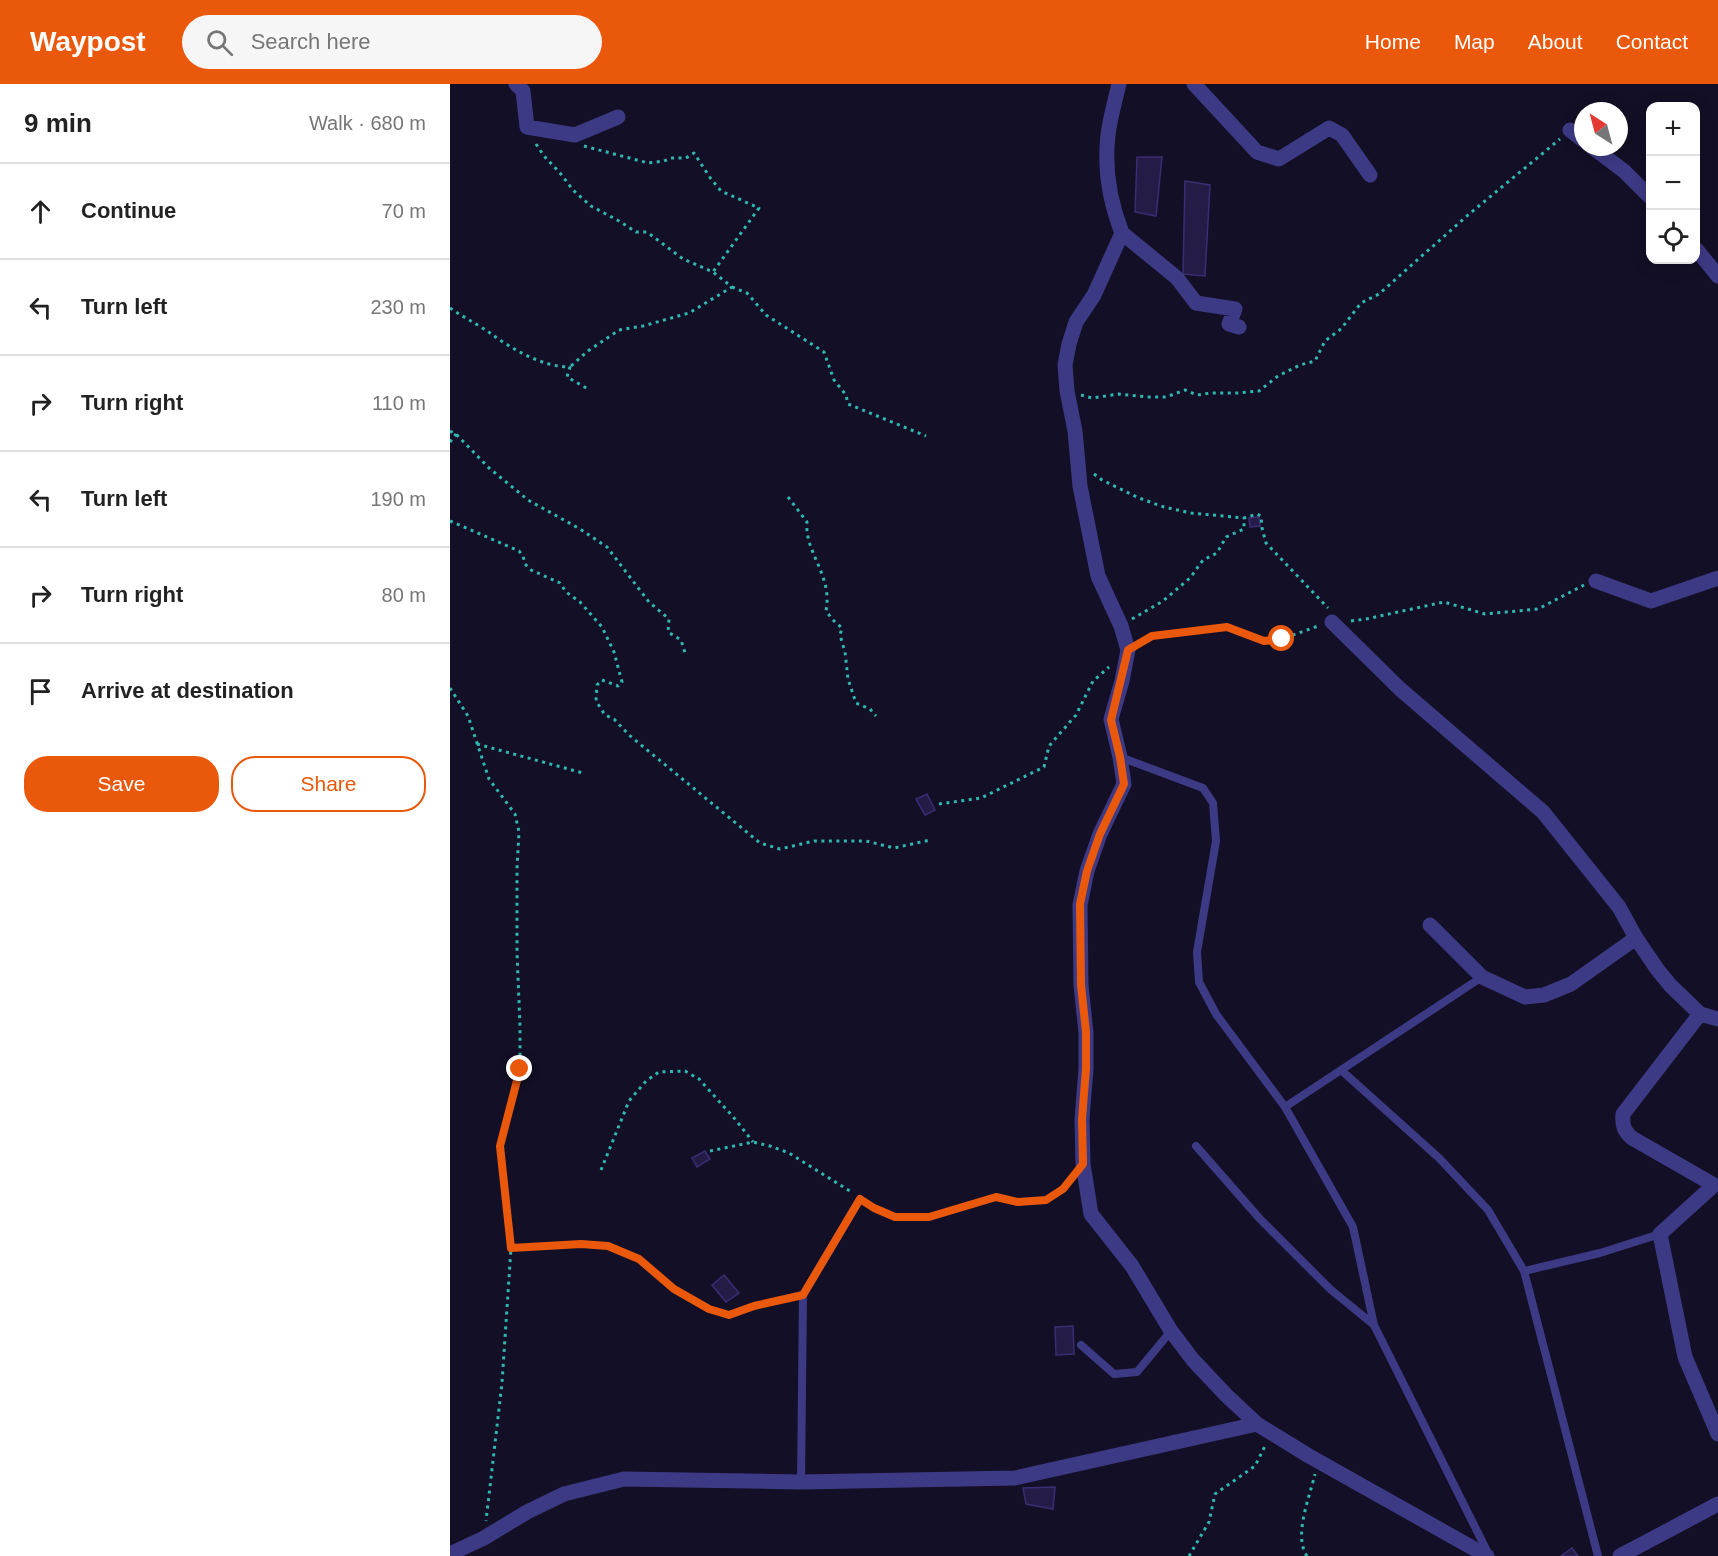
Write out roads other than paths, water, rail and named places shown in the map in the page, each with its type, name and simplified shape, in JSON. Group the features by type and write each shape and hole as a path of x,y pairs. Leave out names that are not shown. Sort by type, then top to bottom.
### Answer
{"street":[{"path":"516,84 523,91 527,127 576,135 618,117"},
{"path":"1119,84 1108,135 1107,169 1113,210 1122,233 1177,278 1196,303 1235,309 1229,324 1239,327"},
{"path":"1194,84 1257,152 1279,159 1329,128 1342,135 1371,175"},
{"path":"1570,130 1574,133"},
{"path":"1605,156 1646,193"},
{"path":"1122,233 1094,294 1076,322 1065,365 1067,392 1075,431 1080,486 1098,576 1121,626 1128,650 1111,720 1124,784 1100,834 1087,871 1080,904 1081,985 1086,1032 1082,1119 1083,1164 1091,1214 1132,1266 1171,1331 1193,1360 1257,1424 1319,1462 1488,1556"},
{"path":"1700,255 1718,276"},
{"path":"1596,581 1651,601 1718,578"},
{"path":"1331,617 1400,689 1543,812 1619,907 1636,938 1664,977 1700,1014 1718,1019"},
{"path":"1430,925 1482,977 1525,997 1544,995 1571,984 1636,938"},
{"path":"1700,1014 1623,1114 1622,1124 1632,1138 1714,1185 1660,1234 1686,1357 1718,1434"},
{"path":"450,1554 564,1494 624,1479 801,1482 1015,1478 1257,1424"},
{"path":"1620,1556 1718,1504"}],"lane":[{"path":"1120,757 1203,788 1213,803 1216,841 1197,952 1199,982 1216,1014 1285,1107 1353,1227 1374,1325 1488,1556"},
{"path":"1285,1107 1482,977"},
{"path":"1341,1070 1439,1158 1488,1210 1524,1271 1598,1556"},
{"path":"1196,1146 1268,1227 1330,1289 1374,1325"},
{"path":"801,1482 803,1295 860,1199"},
{"path":"1524,1271 1600,1253 1660,1234"},
{"path":"1081,1345 1114,1374 1137,1372 1171,1331"}]}
